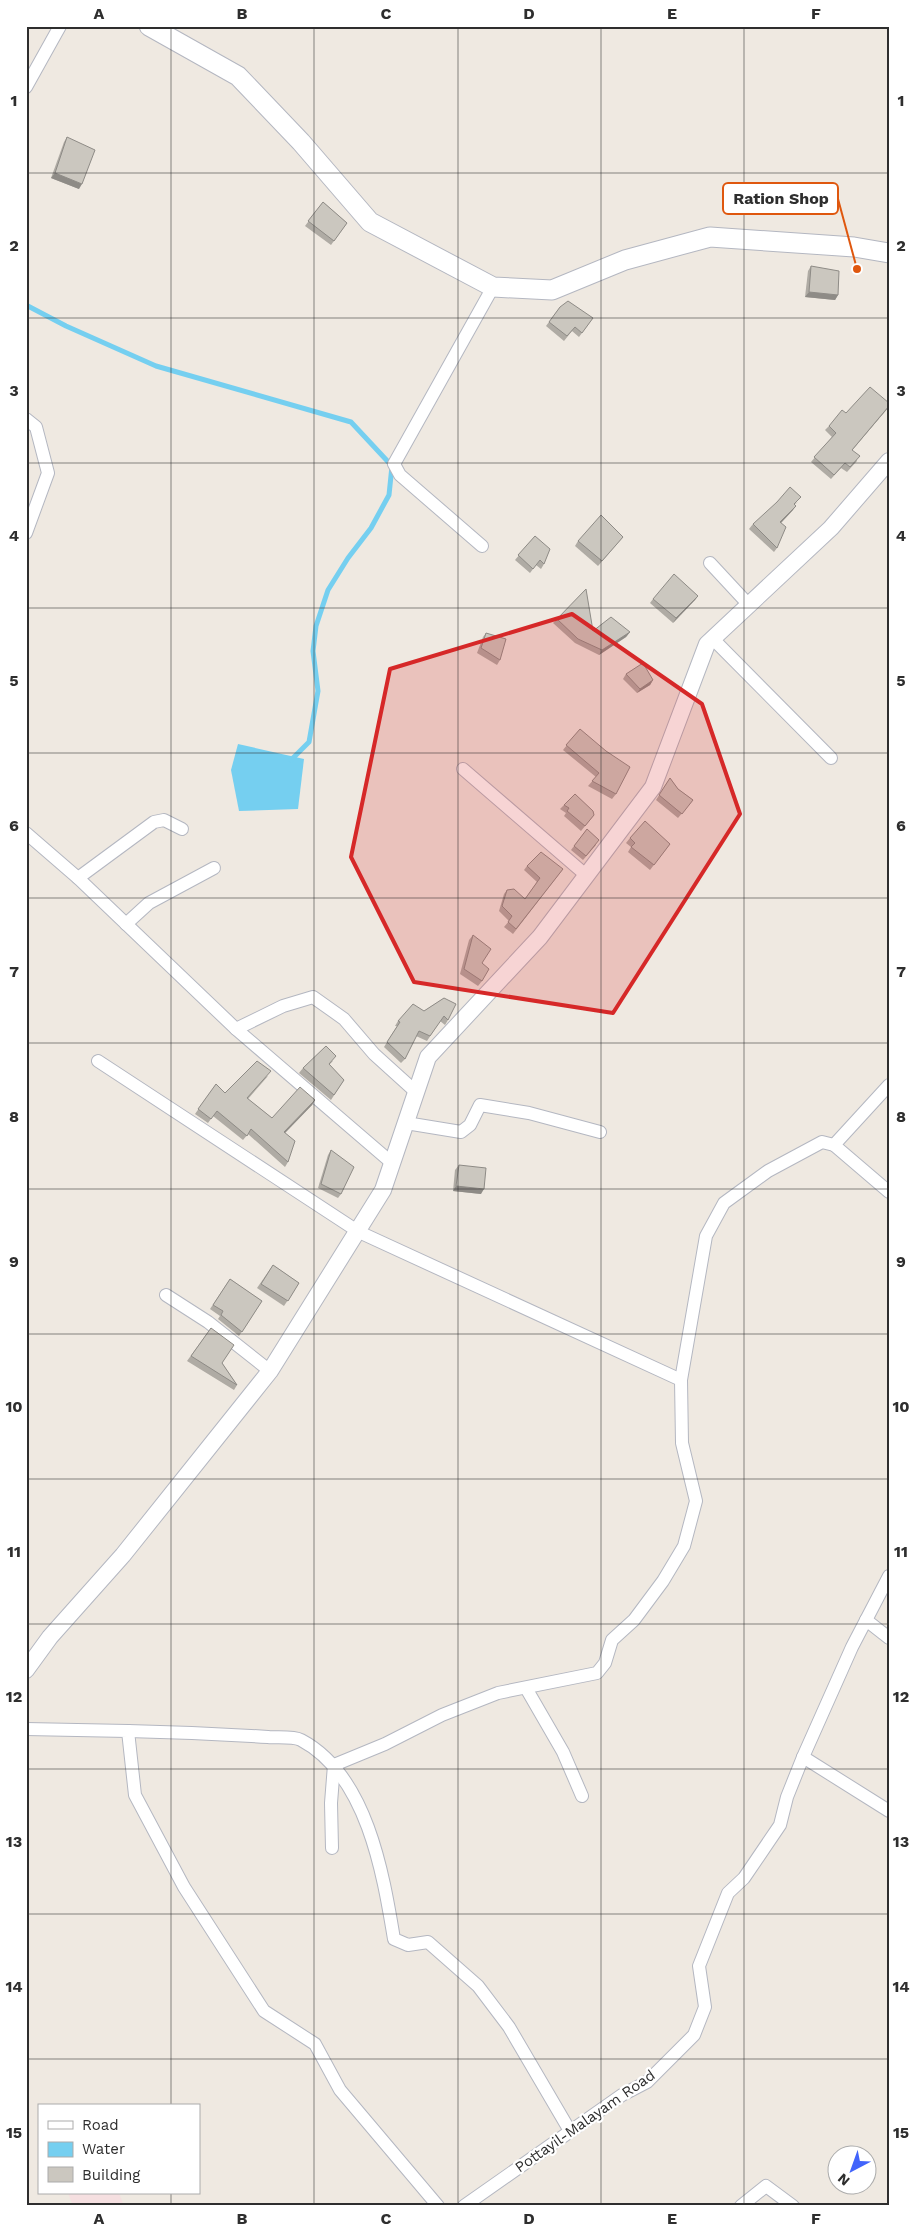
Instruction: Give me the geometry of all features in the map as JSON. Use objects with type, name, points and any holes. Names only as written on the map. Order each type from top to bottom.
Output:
[{"type":"main road","points":[[149,26],[238,76],[301,142],[370,222],[493,287],[552,290],[625,260],[710,237],[854,247],[889,253]]},
{"type":"street","points":[[26,87],[60,26]]},
{"type":"street","points":[[482,546],[400,475],[394,464],[493,287]]},
{"type":"street","points":[[26,419],[36,428],[48,473],[26,533]]},
{"type":"street","points":[[26,1670],[50,1637],[123,1555],[270,1371],[359,1232],[383,1190],[428,1057],[540,937],[654,787],[707,644],[831,528],[889,461]]},
{"type":"street","points":[[710,563],[749,605]]},
{"type":"street","points":[[713,639],[831,758]]},
{"type":"street","points":[[463,768],[587,876]]},
{"type":"street","points":[[78,878],[154,822],[164,820],[182,829]]},
{"type":"street","points":[[26,832],[78,878],[236,1029],[392,1163]]},
{"type":"street","points":[[126,924],[149,903],[214,868]]},
{"type":"street","points":[[236,1029],[283,1006],[313,997],[344,1019],[374,1054],[416,1092]]},
{"type":"street","points":[[98,1061],[359,1232],[681,1380]]},
{"type":"street","points":[[834,1145],[889,1085]]},
{"type":"street","points":[[406,1123],[461,1132],[470,1125],[480,1105],[553,1119],[600,1132]]},
{"type":"street","points":[[334,1765],[385,1744],[442,1715],[498,1693],[597,1673],[605,1663],[612,1640],[634,1620],[664,1581],[684,1546],[696,1501],[682,1443],[681,1380],[706,1236],[724,1203],[768,1171],[822,1142],[834,1145],[889,1192]]},
{"type":"street","points":[[166,1295],[208,1322],[270,1371]]},
{"type":"street","name":"Pottayil-Malayam Road","points":[[464,2206],[622,2095],[647,2082],[694,2035],[705,2007],[699,1966],[713,1928],[728,1893],[744,1878],[780,1825],[803,1757],[866,1620],[889,1576]]},
{"type":"street","points":[[866,1620],[889,1638]]},
{"type":"street","points":[[526,1688],[563,1752],[582,1796]]},
{"type":"street","points":[[26,1729],[203,1732],[300,1740],[334,1765],[372,1833],[384,1878],[394,1939],[408,1945],[428,1942],[478,1986],[509,2027],[570,2131]]},
{"type":"street","points":[[128,1731],[135,1795],[184,1887],[264,2011],[315,2044],[340,2090],[438,2206]]},
{"type":"street","points":[[803,1757],[889,1811]]},
{"type":"street","points":[[332,1848],[331,1803],[334,1765]]},
{"type":"street","points":[[742,2206],[766,2186],[793,2206]]},
{"type":"highlighted area","points":[[572,614],[702,704],[740,814],[613,1013],[414,982],[351,857],[390,669]]},
{"type":"shaded area","points":[[68,2194],[119,2194],[124,2206],[73,2206]]},
{"type":"water","points":[[238,744],[304,759],[298,809],[239,811],[231,770]]},
{"type":"building","points":[[67,137],[95,150],[82,184],[55,173]]},
{"type":"building","points":[[323,202],[347,223],[334,241],[308,221]]},
{"type":"building","points":[[811,266],[839,271],[838,295],[809,292]]},
{"type":"building","points":[[568,301],[593,318],[582,333],[575,327],[567,336],[549,322],[560,307]]},
{"type":"building","points":[[870,387],[889,403],[889,406],[852,450],[860,456],[850,467],[845,463],[834,475],[814,457],[836,433],[829,426],[842,410],[846,413]]},
{"type":"building","points":[[790,487],[801,497],[794,504],[796,506],[780,522],[786,527],[777,548],[753,524]]},
{"type":"building","points":[[601,515],[623,537],[602,561],[578,541]]},
{"type":"building","points":[[535,536],[550,549],[544,564],[540,560],[533,569],[518,555]]},
{"type":"building","points":[[674,574],[698,596],[676,618],[653,599]]},
{"type":"building","points":[[586,589],[593,631],[611,617],[630,632],[602,650],[578,639],[557,619]]},
{"type":"building","points":[[486,633],[506,639],[500,660],[481,648]]},
{"type":"building","points":[[643,663],[653,680],[640,689],[626,674]]},
{"type":"building","points":[[580,729],[606,751],[630,767],[616,794],[592,781],[599,773],[566,745]]},
{"type":"building","points":[[670,778],[678,789],[693,800],[682,814],[659,795]]},
{"type":"building","points":[[575,794],[593,811],[594,815],[585,826],[567,811],[569,808],[564,805]]},
{"type":"building","points":[[645,821],[670,844],[654,865],[631,847],[635,843],[630,838]]},
{"type":"building","points":[[587,829],[599,840],[586,856],[574,846]]},
{"type":"building","points":[[541,852],[563,869],[516,929],[508,922],[512,916],[502,906],[507,890],[514,889],[525,899],[540,878],[527,866]]},
{"type":"building","points":[[473,935],[491,949],[482,963],[489,969],[482,981],[464,969]]},
{"type":"building","points":[[444,998],[456,1004],[448,1020],[444,1016],[430,1036],[419,1031],[405,1059],[387,1042],[400,1022],[398,1021],[413,1004],[424,1011]]},
{"type":"building","points":[[326,1046],[336,1056],[329,1064],[344,1080],[334,1095],[303,1068]]},
{"type":"building","points":[[257,1061],[271,1071],[247,1098],[272,1118],[300,1087],[315,1100],[284,1132],[295,1141],[288,1162],[251,1129],[247,1136],[217,1111],[211,1119],[198,1109],[216,1084],[225,1093]]},
{"type":"building","points":[[331,1150],[354,1167],[341,1194],[321,1184]]},
{"type":"building","points":[[459,1165],[486,1168],[484,1189],[456,1186]]},
{"type":"building","points":[[273,1265],[299,1283],[288,1301],[261,1284]]},
{"type":"building","points":[[230,1279],[262,1301],[242,1332],[221,1315],[223,1311],[213,1305]]},
{"type":"building","points":[[211,1328],[234,1345],[222,1363],[237,1385],[191,1356]]},
{"type":"waterway","points":[[26,305],[66,326],[156,366],[351,422],[392,466],[389,495],[371,528],[348,558],[328,590],[316,626],[313,651],[318,691],[309,742],[291,760]]},
{"type":"place","name":"Ration Shop","points":[[857,269]]}]
